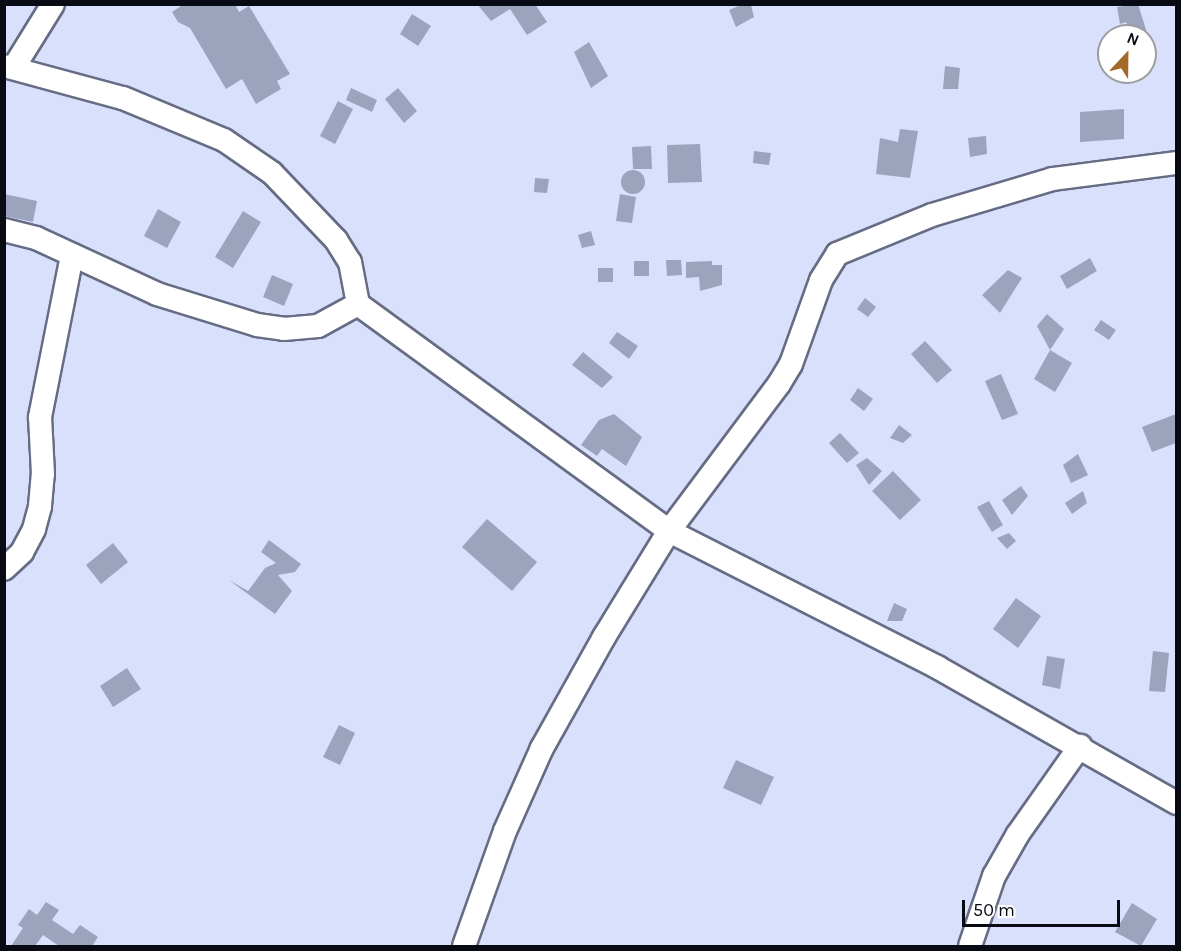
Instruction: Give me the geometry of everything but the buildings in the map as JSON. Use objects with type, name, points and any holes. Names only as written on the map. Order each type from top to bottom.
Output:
[{"type":"street","points":[[53,4],[9,67],[123,98],[224,140],[272,173],[336,240],[350,262],[358,304],[669,531],[937,667],[1080,746],[1176,803]]},
{"type":"street","points":[[464,946],[505,831],[542,748],[603,637],[669,531],[779,384],[791,364],[821,280],[837,254],[932,215],[1053,179],[1176,163]]},
{"type":"street","points":[[4,230],[36,238],[157,294],[257,326],[284,329],[318,326],[358,304]]},
{"type":"street","points":[[4,569],[22,552],[34,529],[40,506],[43,474],[40,417],[72,255]]},
{"type":"street","points":[[970,946],[999,868],[1018,834],[1080,746]]}]
